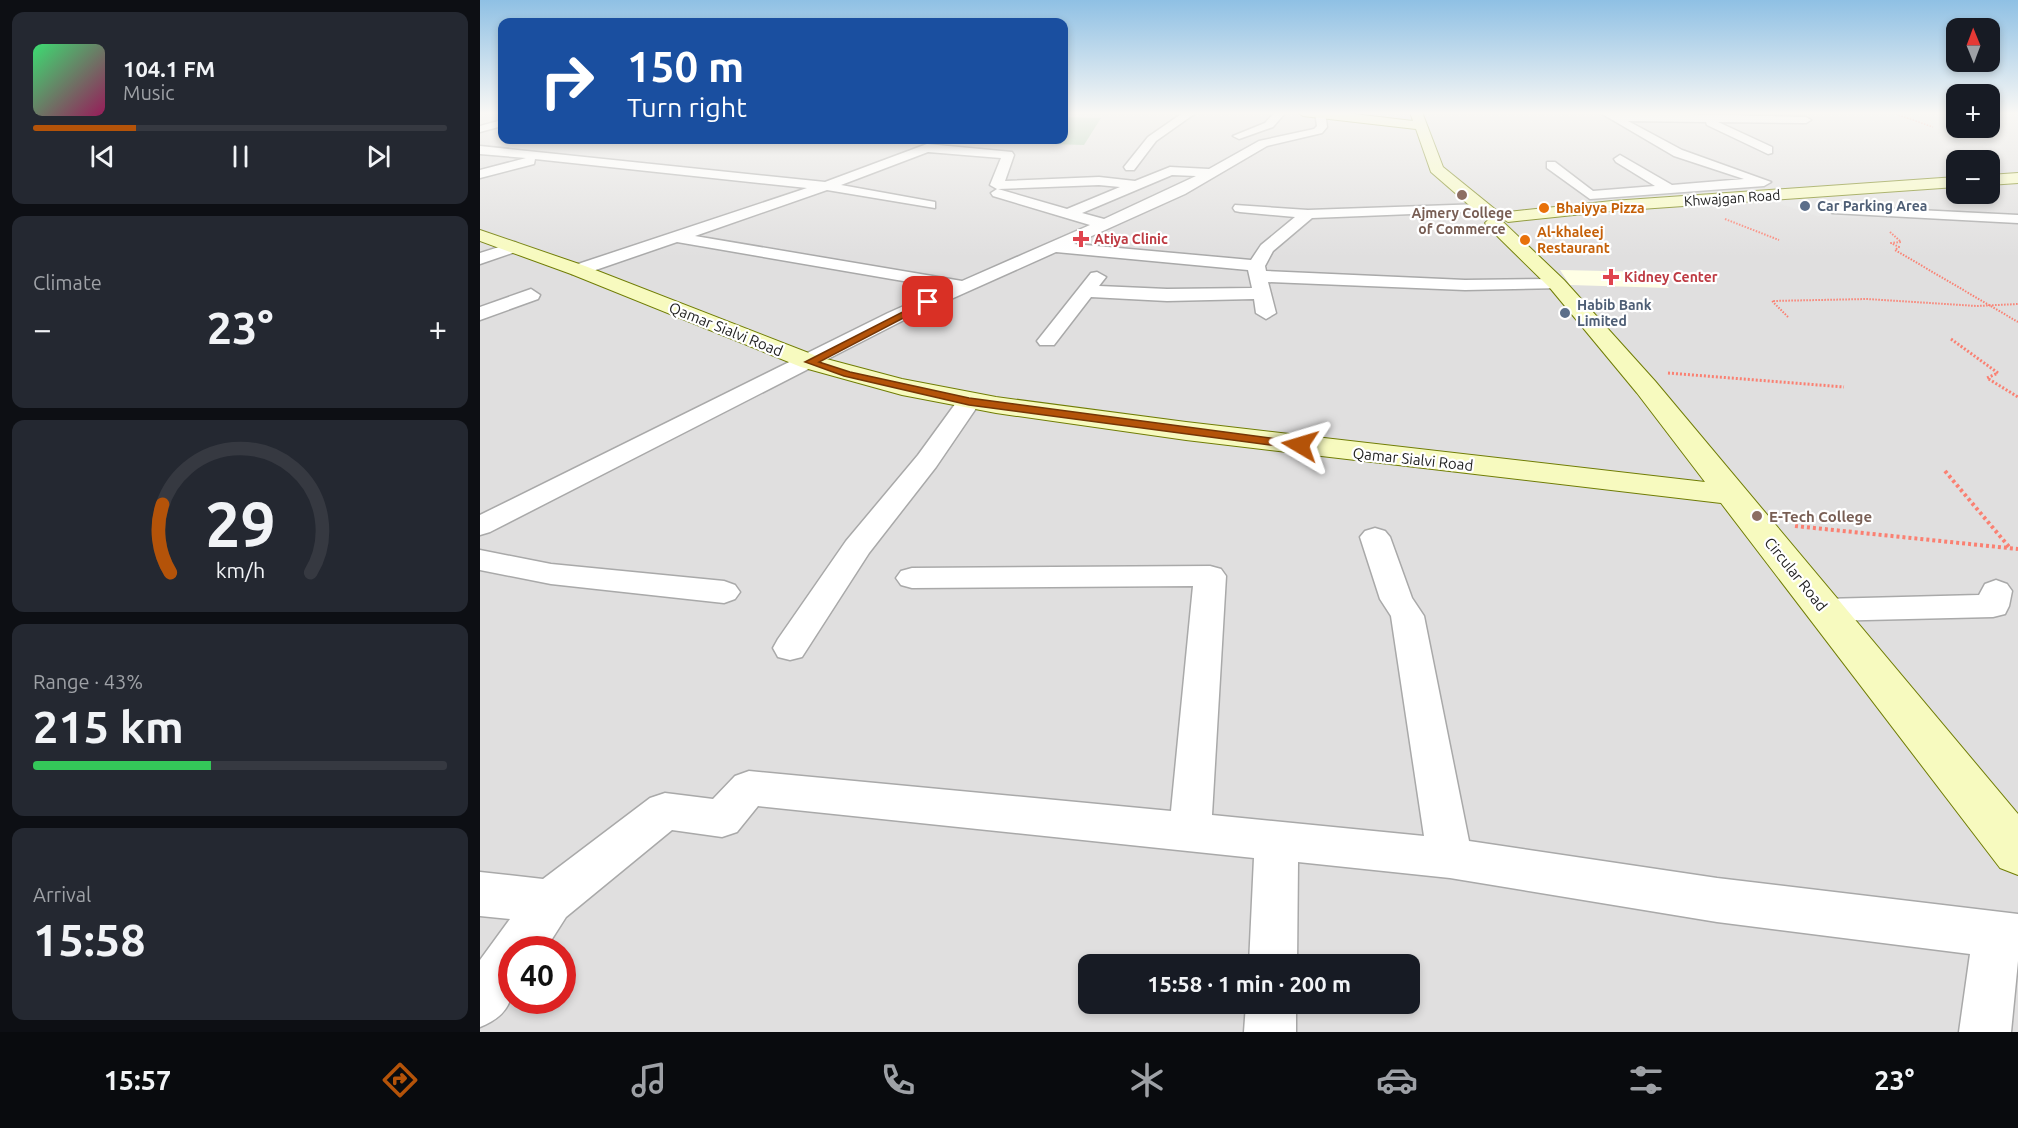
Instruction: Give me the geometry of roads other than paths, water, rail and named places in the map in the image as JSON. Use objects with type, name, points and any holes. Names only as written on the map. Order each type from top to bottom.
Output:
[{"type":"street","points":[[480,174],[535,160]]},
{"type":"street","points":[[578,160],[826,186],[930,205]]},
{"type":"street","points":[[578,270],[826,186],[895,160]]},
{"type":"street","points":[[1006,160],[997,185],[1099,181],[1136,185]]},
{"type":"street","points":[[1130,167],[1135,160]]},
{"type":"street","points":[[480,526],[810,362],[895,317],[1180,190],[1233,160]]},
{"type":"street","name":"Circular Road","points":[[1433,160],[1436,169],[1493,215],[1557,284],[1631,370],[2018,852]]},
{"type":"street","points":[[1622,160],[1669,189]]},
{"type":"street","points":[[1699,160],[1794,194]]},
{"type":"street","points":[[1551,165],[1590,195],[1764,182]]},
{"type":"street","points":[[1068,214],[1170,171],[1210,173]]},
{"type":"street","points":[[2000,179],[2018,178]]},
{"type":"street","name":"Khwajgan Road","points":[[1493,215],[1946,183]]},
{"type":"street","points":[[997,192],[1104,224]]},
{"type":"street","points":[[1240,208],[1308,214],[1493,215]]},
{"type":"street","points":[[1837,210],[2018,219]]},
{"type":"street","points":[[1266,313],[1258,278],[1267,248],[1308,214]]},
{"type":"street","name":"Qamar Sialvi Road","points":[[480,235],[578,270],[810,362],[847,374],[969,401],[1323,448],[1729,494]]},
{"type":"street","points":[[675,237],[962,286]]},
{"type":"street","points":[[480,259],[515,247]]},
{"type":"street","points":[[1053,247],[1116,253],[1258,278],[1465,285],[1557,284]]},
{"type":"street","points":[[1047,341],[1116,253]]},
{"type":"street","points":[[1086,291],[1167,295],[1258,278]]},
{"type":"street","points":[[480,314],[531,295]]},
{"type":"street","points":[[790,648],[857,548],[927,461],[969,401]]},
{"type":"street","points":[[1375,537],[1396,599],[1407,616],[1450,858]]},
{"type":"street","points":[[480,560],[551,574],[724,592]]},
{"type":"street","points":[[912,578],[1210,576],[1190,830]]},
{"type":"street","points":[[1824,609],[1993,606],[1996,591]]},
{"type":"street","points":[[527,936],[550,902],[665,811],[722,819],[749,788],[1190,830],[1450,858],[1717,900],[2007,935],[1985,1032]]},
{"type":"street","points":[[1273,954],[1278,840]]},
{"type":"street","points":[[480,894],[550,902]]},
{"type":"street","points":[[480,1002],[498,977]]},
{"type":"street","points":[[1270,1032],[1271,1014]]},
{"type":"place","name":"Ajmery College of Commerce","points":[[1462,195]]},
{"type":"place","name":"Car Parking Area","points":[[1805,206]]},
{"type":"place","name":"Bhaiyya Pizza","points":[[1544,208]]},
{"type":"place","name":"Atiya Clinic","points":[[1081,239]]},
{"type":"place","name":"Al-khaleej Restaurant","points":[[1525,240]]},
{"type":"place","name":"Kidney Center","points":[[1611,277]]},
{"type":"place","name":"Habib Bank Limited","points":[[1565,313]]},
{"type":"place","name":"E-Tech College","points":[[1757,516]]}]
